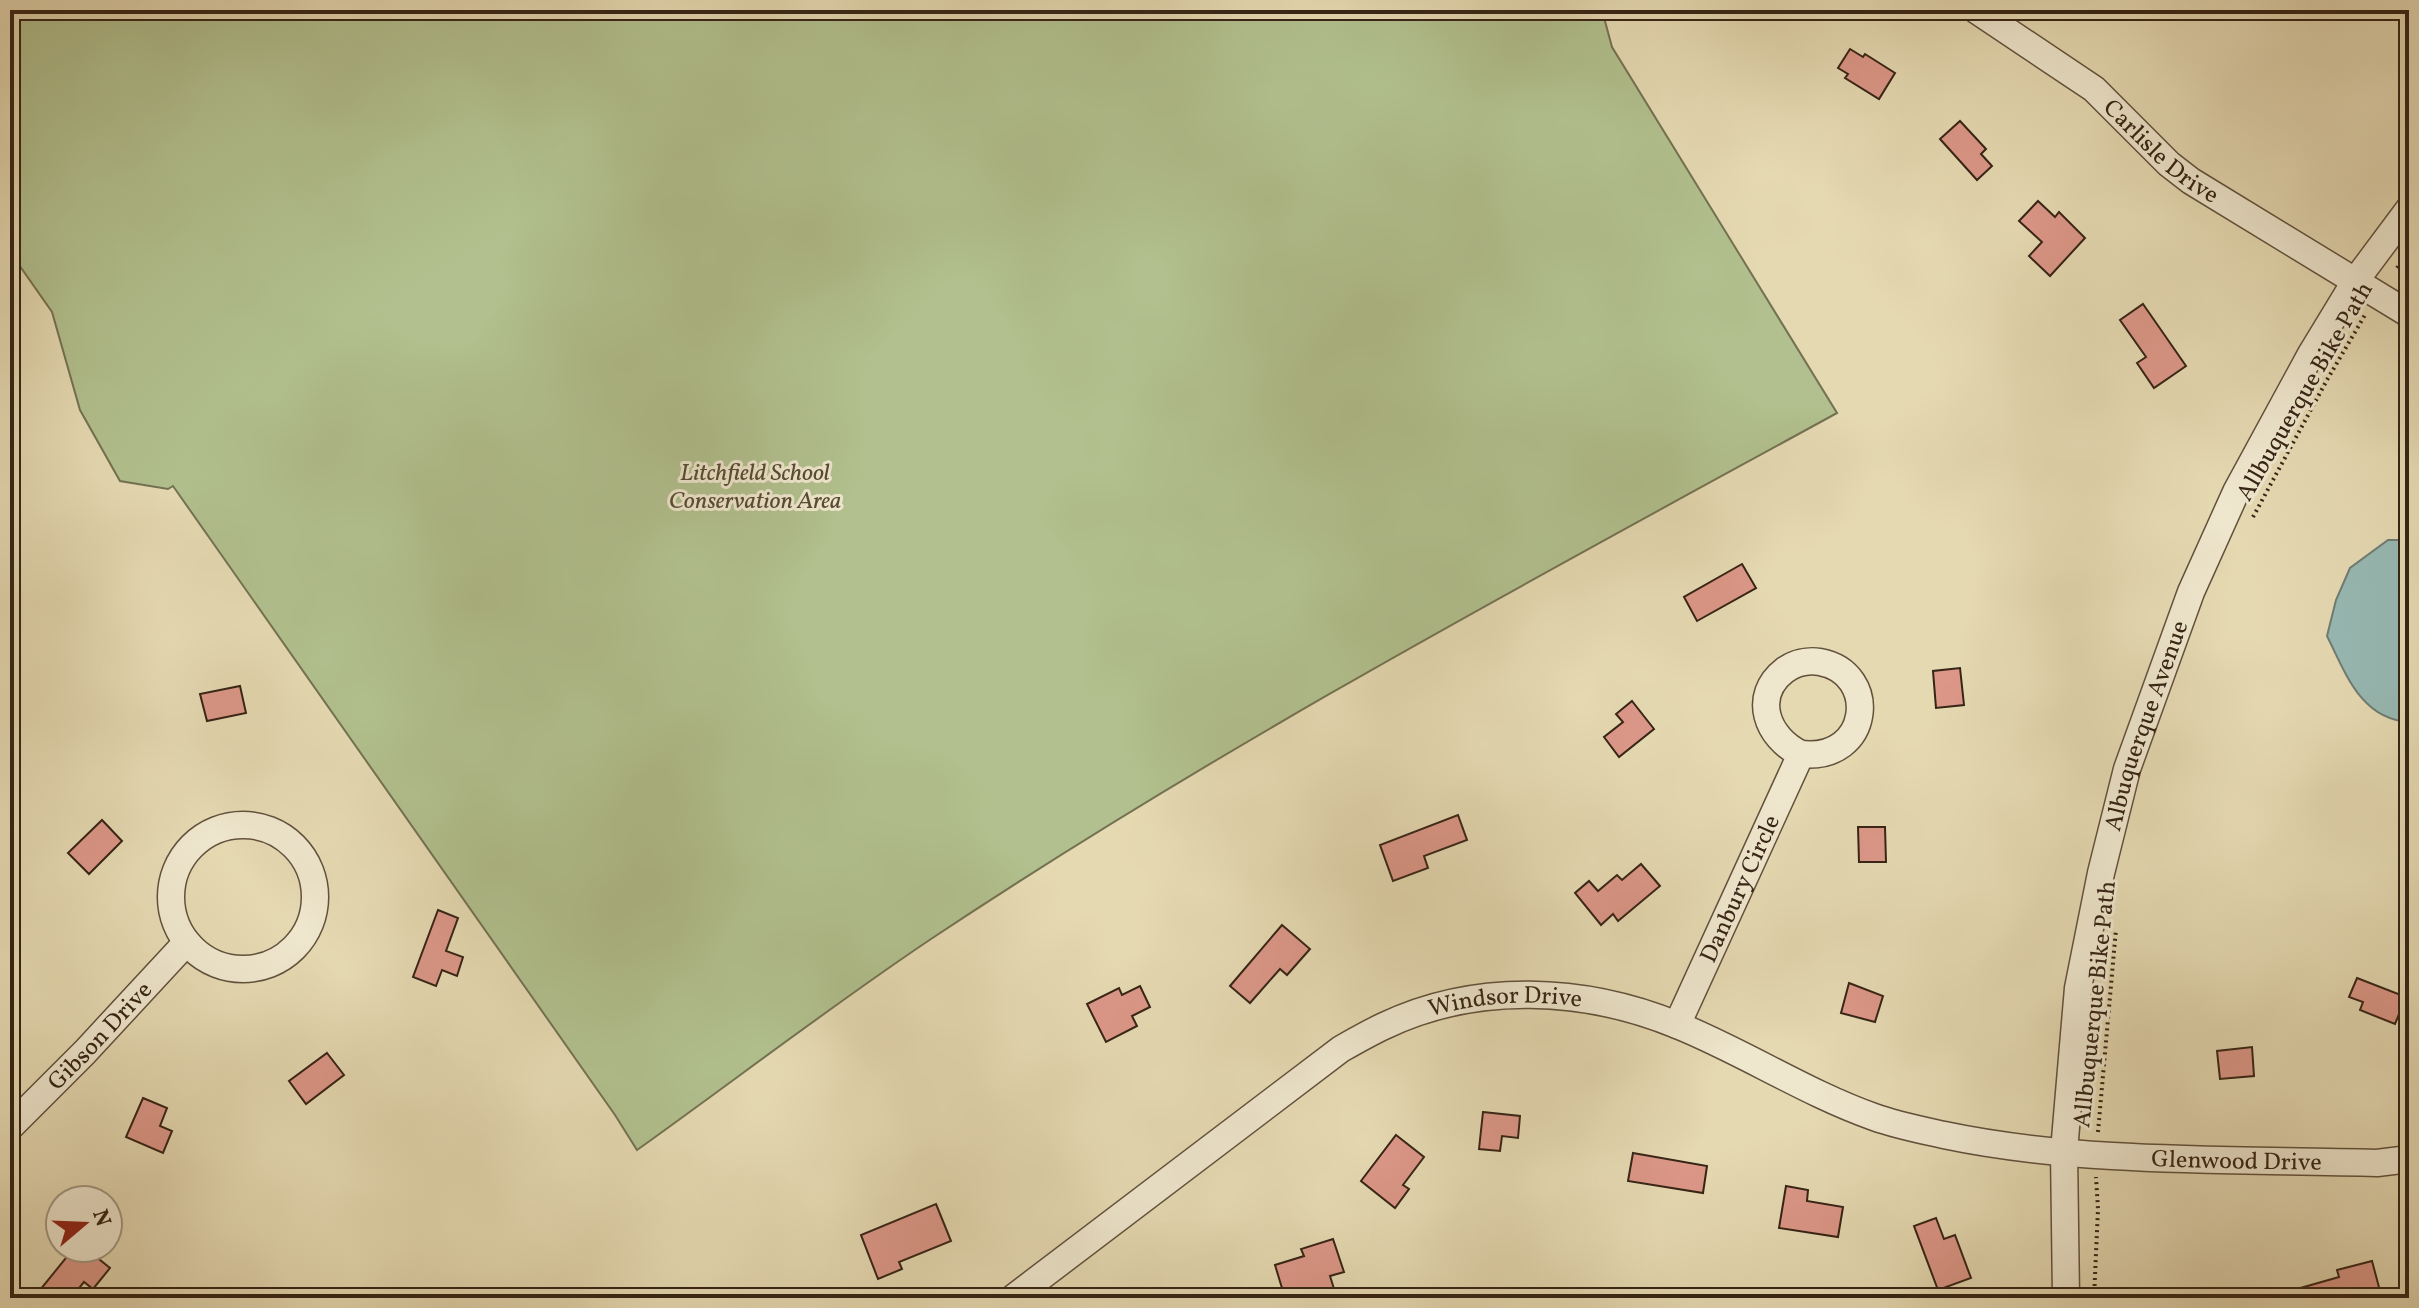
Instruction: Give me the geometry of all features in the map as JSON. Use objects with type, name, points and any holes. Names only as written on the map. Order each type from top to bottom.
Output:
[{"type":"street","name":"Carlisle Drive","points":[[1976,10],[2094,89],[2169,164],[2191,181],[2409,314]]},
{"type":"street","name":"Albuquerque Avenue","points":[[2066,1298],[2064,1151],[2078,988],[2101,873],[2127,769],[2191,592],[2236,492],[2311,354],[2367,287],[2409,209]]},
{"type":"street","name":"Danbury Circle","points":[[1677,1025],[1801,754]]},
{"type":"street","points":[[246,825],[266,828],[299,852],[310,870],[315,904],[311,921],[293,949],[279,960],[247,970],[213,963],[186,943],[176,925],[171,905],[175,874],[190,847],[216,831],[246,825]]},
{"type":"street","name":"Gibson Drive","points":[[10,1127],[186,943]]},
{"type":"street","name":"Windsor Drive","points":[[1013,1298],[1341,1049],[1385,1025],[1437,1007],[1488,997],[1544,993],[1597,1000],[1677,1025],[1874,1117],[1946,1135],[2064,1151]]},
{"type":"street","name":"Glenwood Drive","points":[[2064,1151],[2096,1155],[2377,1163],[2409,1159]]},
{"type":"path","name":"Allbuquerque Bike Path","points":[[2249,525],[2327,380],[2367,287],[2409,253]]},
{"type":"path","name":"Allbuquerque Bike Path","points":[[2094,1298],[2098,1209],[2096,1155],[2116,929]]},
{"type":"green space","name":"Litchfield School Conservation Area","points":[[10,10],[1602,10],[1612,47],[1837,413],[1378,666],[1152,799],[894,964],[637,1150],[173,486],[168,489],[120,481],[80,410],[52,312],[10,252]]},
{"type":"water","points":[[2388,540],[2409,540],[2409,722],[2392,719],[2367,703],[2349,679],[2327,636],[2336,600],[2350,568]]},
{"type":"building","points":[[1850,49],[1863,57],[1865,54],[1895,73],[1879,99],[1845,78],[1848,74],[1838,68]]},
{"type":"building","points":[[1960,121],[1986,149],[1981,154],[1992,166],[1977,180],[1940,139]]},
{"type":"building","points":[[2038,201],[2055,217],[2059,212],[2085,238],[2050,276],[2029,256],[2042,242],[2019,221]]},
{"type":"building","points":[[2143,304],[2186,366],[2154,388],[2137,363],[2146,357],[2120,320]]},
{"type":"building","points":[[1742,564],[1756,588],[1697,621],[1684,597]]},
{"type":"building","points":[[1960,668],[1964,705],[1936,708],[1933,671]]},
{"type":"building","points":[[240,686],[246,713],[207,721],[200,694]]},
{"type":"building","points":[[1632,701],[1654,729],[1619,757],[1604,737],[1623,722],[1616,714]]},
{"type":"building","points":[[1458,815],[1467,840],[1424,856],[1428,868],[1393,881],[1380,845]]},
{"type":"building","points":[[102,820],[122,841],[89,874],[68,853]]},
{"type":"building","points":[[1858,827],[1885,827],[1886,862],[1859,862]]},
{"type":"building","points":[[1641,864],[1660,886],[1618,921],[1613,914],[1601,925],[1575,893],[1589,881],[1598,891],[1617,875],[1622,880]]},
{"type":"building","points":[[438,910],[458,918],[446,951],[463,957],[457,976],[442,970],[436,986],[413,977]]},
{"type":"building","points":[[1282,925],[1310,949],[1287,975],[1280,969],[1250,1003],[1230,986]]},
{"type":"building","points":[[2357,978],[2406,997],[2395,1024],[2360,1010],[2363,1002],[2349,997]]},
{"type":"building","points":[[1849,983],[1883,996],[1875,1022],[1841,1013]]},
{"type":"building","points":[[1140,986],[1150,1007],[1132,1016],[1137,1026],[1106,1042],[1087,1004],[1119,988],[1122,995]]},
{"type":"building","points":[[2252,1047],[2254,1076],[2220,1079],[2217,1051]]},
{"type":"building","points":[[327,1053],[344,1075],[306,1104],[289,1081]]},
{"type":"building","points":[[143,1098],[167,1108],[160,1126],[172,1131],[163,1153],[126,1137]]},
{"type":"building","points":[[1483,1112],[1520,1116],[1518,1138],[1502,1136],[1500,1151],[1479,1149]]},
{"type":"building","points":[[1396,1135],[1424,1157],[1403,1185],[1409,1189],[1395,1208],[1361,1181]]},
{"type":"building","points":[[1633,1153],[1707,1166],[1703,1193],[1628,1181]]},
{"type":"building","points":[[1786,1186],[1808,1190],[1807,1201],[1843,1207],[1838,1237],[1779,1228]]},
{"type":"building","points":[[936,1204],[951,1241],[899,1262],[902,1269],[878,1279],[861,1235]]},
{"type":"building","points":[[1936,1218],[1944,1239],[1955,1235],[1971,1278],[1938,1290],[1914,1226]]},
{"type":"building","points":[[1333,1239],[1344,1272],[1330,1276],[1335,1292],[1315,1298],[1285,1298],[1275,1265],[1304,1256],[1301,1249]]},
{"type":"building","points":[[2372,1261],[2380,1291],[2355,1298],[2284,1298],[2283,1293],[2339,1277],[2337,1270]]},
{"type":"building","points":[[61,1264],[105,1264],[110,1268],[93,1289],[84,1282],[71,1298],[49,1298],[40,1290]]}]
